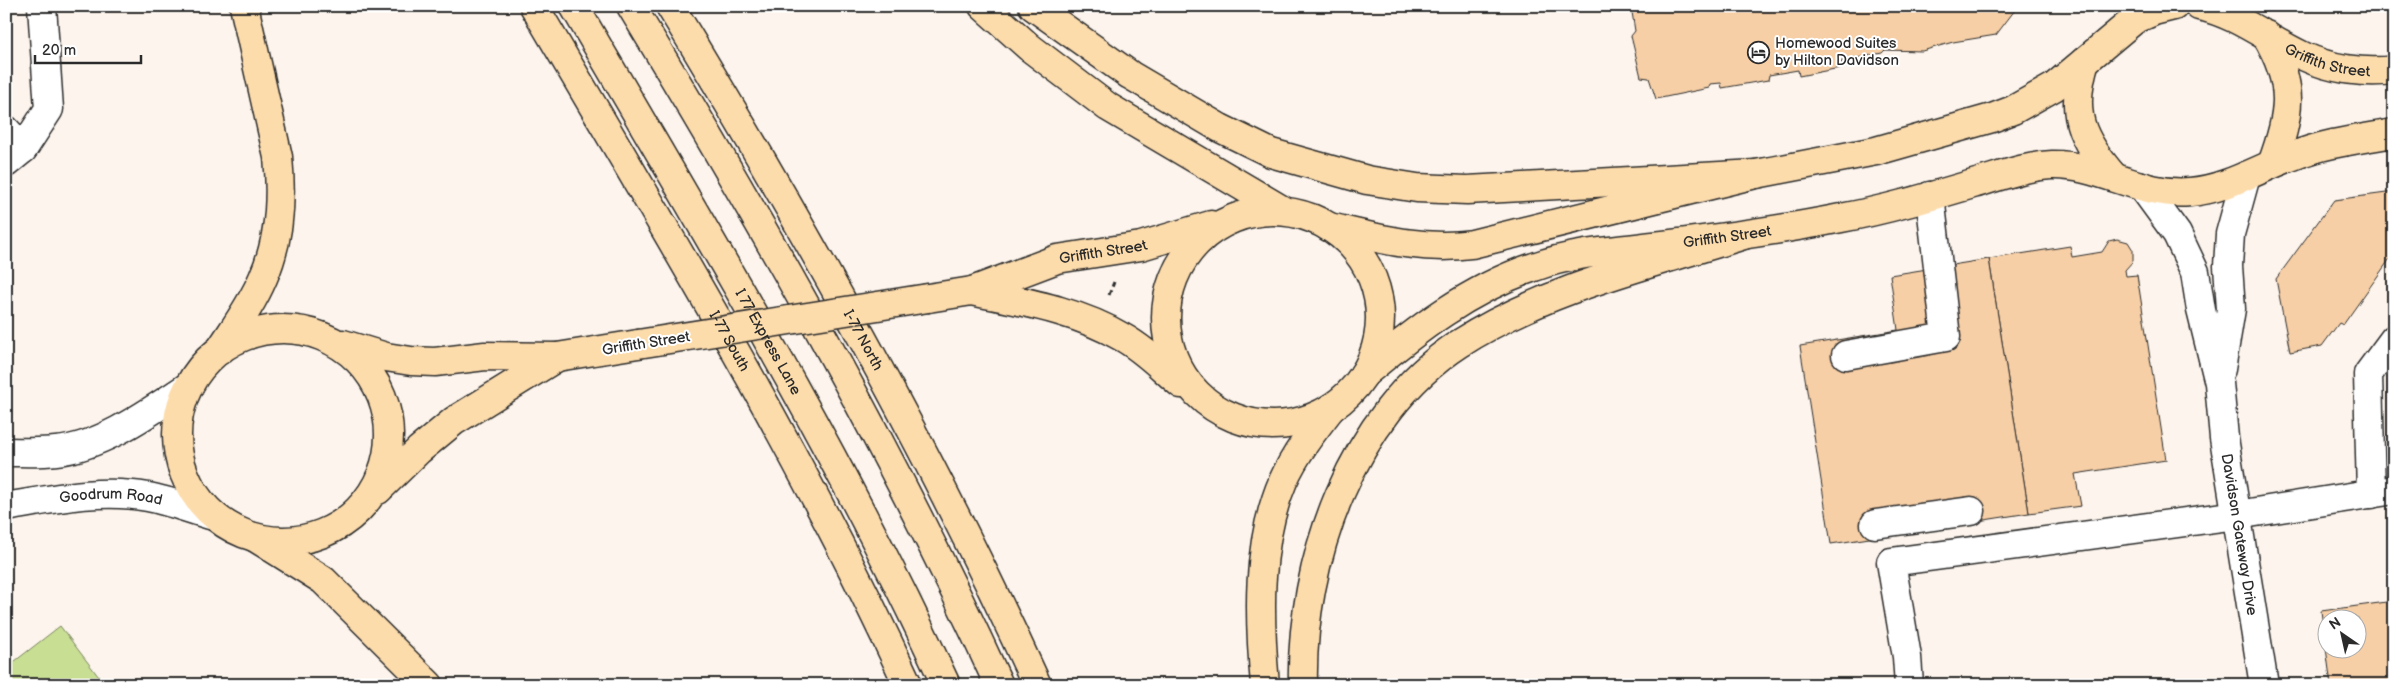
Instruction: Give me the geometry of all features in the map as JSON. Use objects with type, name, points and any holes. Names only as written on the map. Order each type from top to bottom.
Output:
[{"type":"main road","points":[[220,350],[264,278],[270,262],[280,210],[278,157],[244,6]]},
{"type":"main road","name":"I-77 South","points":[[534,6],[716,316],[776,423],[840,546],[908,685]]},
{"type":"main road","name":"I 77 Express Lane","points":[[574,6],[806,406],[875,538],[946,685]]},
{"type":"main road","points":[[631,6],[723,160],[848,384],[910,499],[999,685]]},
{"type":"main road","name":"I-77 North","points":[[670,6],[752,143],[882,375],[940,483],[1037,685]]},
{"type":"main road","points":[[984,6],[1029,47],[1108,107],[1284,211]]},
{"type":"main road","points":[[1033,6],[1130,75],[1220,128],[1271,153],[1367,180],[1418,188],[1467,190],[1756,174]]},
{"type":"main road","points":[[1329,227],[1400,243],[1448,247],[1481,241],[1756,174],[1876,151],[1992,118],[2034,99],[2085,61],[2116,33],[2134,20],[2154,11],[2174,6]]},
{"type":"main road","name":"Griffith Street","points":[[2199,6],[2231,12],[2266,36],[2324,65],[2367,72],[2394,70]]},
{"type":"main road","points":[[2266,36],[2280,66],[2286,86],[2288,106],[2285,128],[2272,164]]},
{"type":"main road","points":[[2085,61],[2078,85],[2077,104],[2080,122],[2096,156],[2114,177]]},
{"type":"main road","points":[[2272,164],[2321,147],[2394,134]]},
{"type":"main road","name":"Griffith Street","points":[[1364,374],[1418,329],[1455,304],[1493,284],[1533,267],[1575,255],[1744,235],[1841,218],[2020,171],[2051,165],[2077,167],[2164,192],[2188,193],[2210,189],[2272,164]]},
{"type":"main road","points":[[1194,396],[1172,355],[1166,332],[1166,308],[1171,284],[1181,262],[1196,243],[1215,228],[1236,217],[1260,212],[1284,211],[1307,216],[1329,227],[1348,241],[1363,260],[1374,281],[1379,304],[1380,328],[1374,352],[1364,374],[1350,393],[1331,408],[1294,460],[1274,507],[1267,533],[1263,564],[1262,609],[1266,685]]},
{"type":"main road","name":"Griffith Street","points":[[333,341],[411,361],[457,361],[485,356],[557,357],[972,291],[1057,259],[1141,246],[1236,217]]},
{"type":"main road","points":[[1303,685],[1304,633],[1311,590],[1324,537],[1336,501],[1355,462],[1378,426],[1401,396],[1429,368],[1458,345],[1494,324],[1537,304],[1583,286],[1744,235]]},
{"type":"main road","name":"Griffith Street","points":[[972,291],[1053,309],[1097,324],[1122,337],[1146,353],[1194,396],[1238,420],[1262,425],[1286,424],[1310,419],[1331,408]]},
{"type":"main road","points":[[287,329],[310,333],[333,341],[352,355],[369,372],[381,392],[387,415],[389,439],[386,462],[377,485],[364,504],[347,520],[326,533],[303,540],[279,542],[256,538],[234,530],[214,516],[186,479],[179,456],[177,432],[180,409],[189,386],[202,367],[220,350],[240,338],[263,331],[287,329]]},
{"type":"main road","name":"Griffith Street","points":[[364,504],[436,435],[557,357]]},
{"type":"main road","points":[[256,538],[323,580],[429,685]]},
{"type":"street","points":[[12,148],[49,109],[42,6]]},
{"type":"street","points":[[2116,33],[2128,6]]},
{"type":"street","name":"Davidson Gateway Drive","points":[[2219,383],[2231,309],[2228,266],[2230,234],[2246,176]]},
{"type":"street","name":"Davidson Gateway Drive","points":[[2142,186],[2177,234],[2195,272],[2201,310],[2219,383],[2224,438],[2264,685]]},
{"type":"street","points":[[1846,355],[1946,337],[1930,196]]},
{"type":"street","points":[[1909,685],[1907,657],[1891,562],[2237,515],[2382,492],[2368,374],[2394,339]]},
{"type":"street","points":[[6,452],[58,451],[85,444],[139,418],[189,386]]},
{"type":"street","name":"Goodrum Road","points":[[6,507],[65,497],[124,494],[148,497],[214,516]]},
{"type":"street","points":[[1875,524],[1971,511]]},
{"type":"green space","points":[[60,626],[105,685],[6,685],[6,668]]},
{"type":"building","name":"Homewood Suites by Hilton Davidson","points":[[1631,6],[2018,6],[1996,35],[1953,42],[1922,51],[1885,50],[1882,53],[1842,61],[1840,68],[1799,76],[1798,70],[1769,75],[1768,80],[1722,88],[1721,83],[1710,84],[1709,88],[1656,99],[1649,78],[1641,77],[1631,36],[1635,31]]},
{"type":"building","points":[[2394,192],[2394,253],[2343,325],[2339,323],[2322,346],[2290,352],[2276,279],[2334,200]]},
{"type":"building","points":[[2117,239],[2128,242],[2133,250],[2133,261],[2125,270],[2126,276],[2137,275],[2166,460],[2075,474],[2081,506],[2029,513],[1989,259],[2070,246],[2072,257],[2102,252],[2109,241]]},
{"type":"building","points":[[1989,259],[2029,513],[1831,544],[1800,346],[1898,330],[1890,275]]},
{"type":"building","points":[[2394,601],[2394,685],[2331,685],[2327,658],[2368,658],[2368,608],[2343,608]]},
{"type":"place","name":"Homewood Suites by Hilton Davidson","points":[[1759,52]]}]
